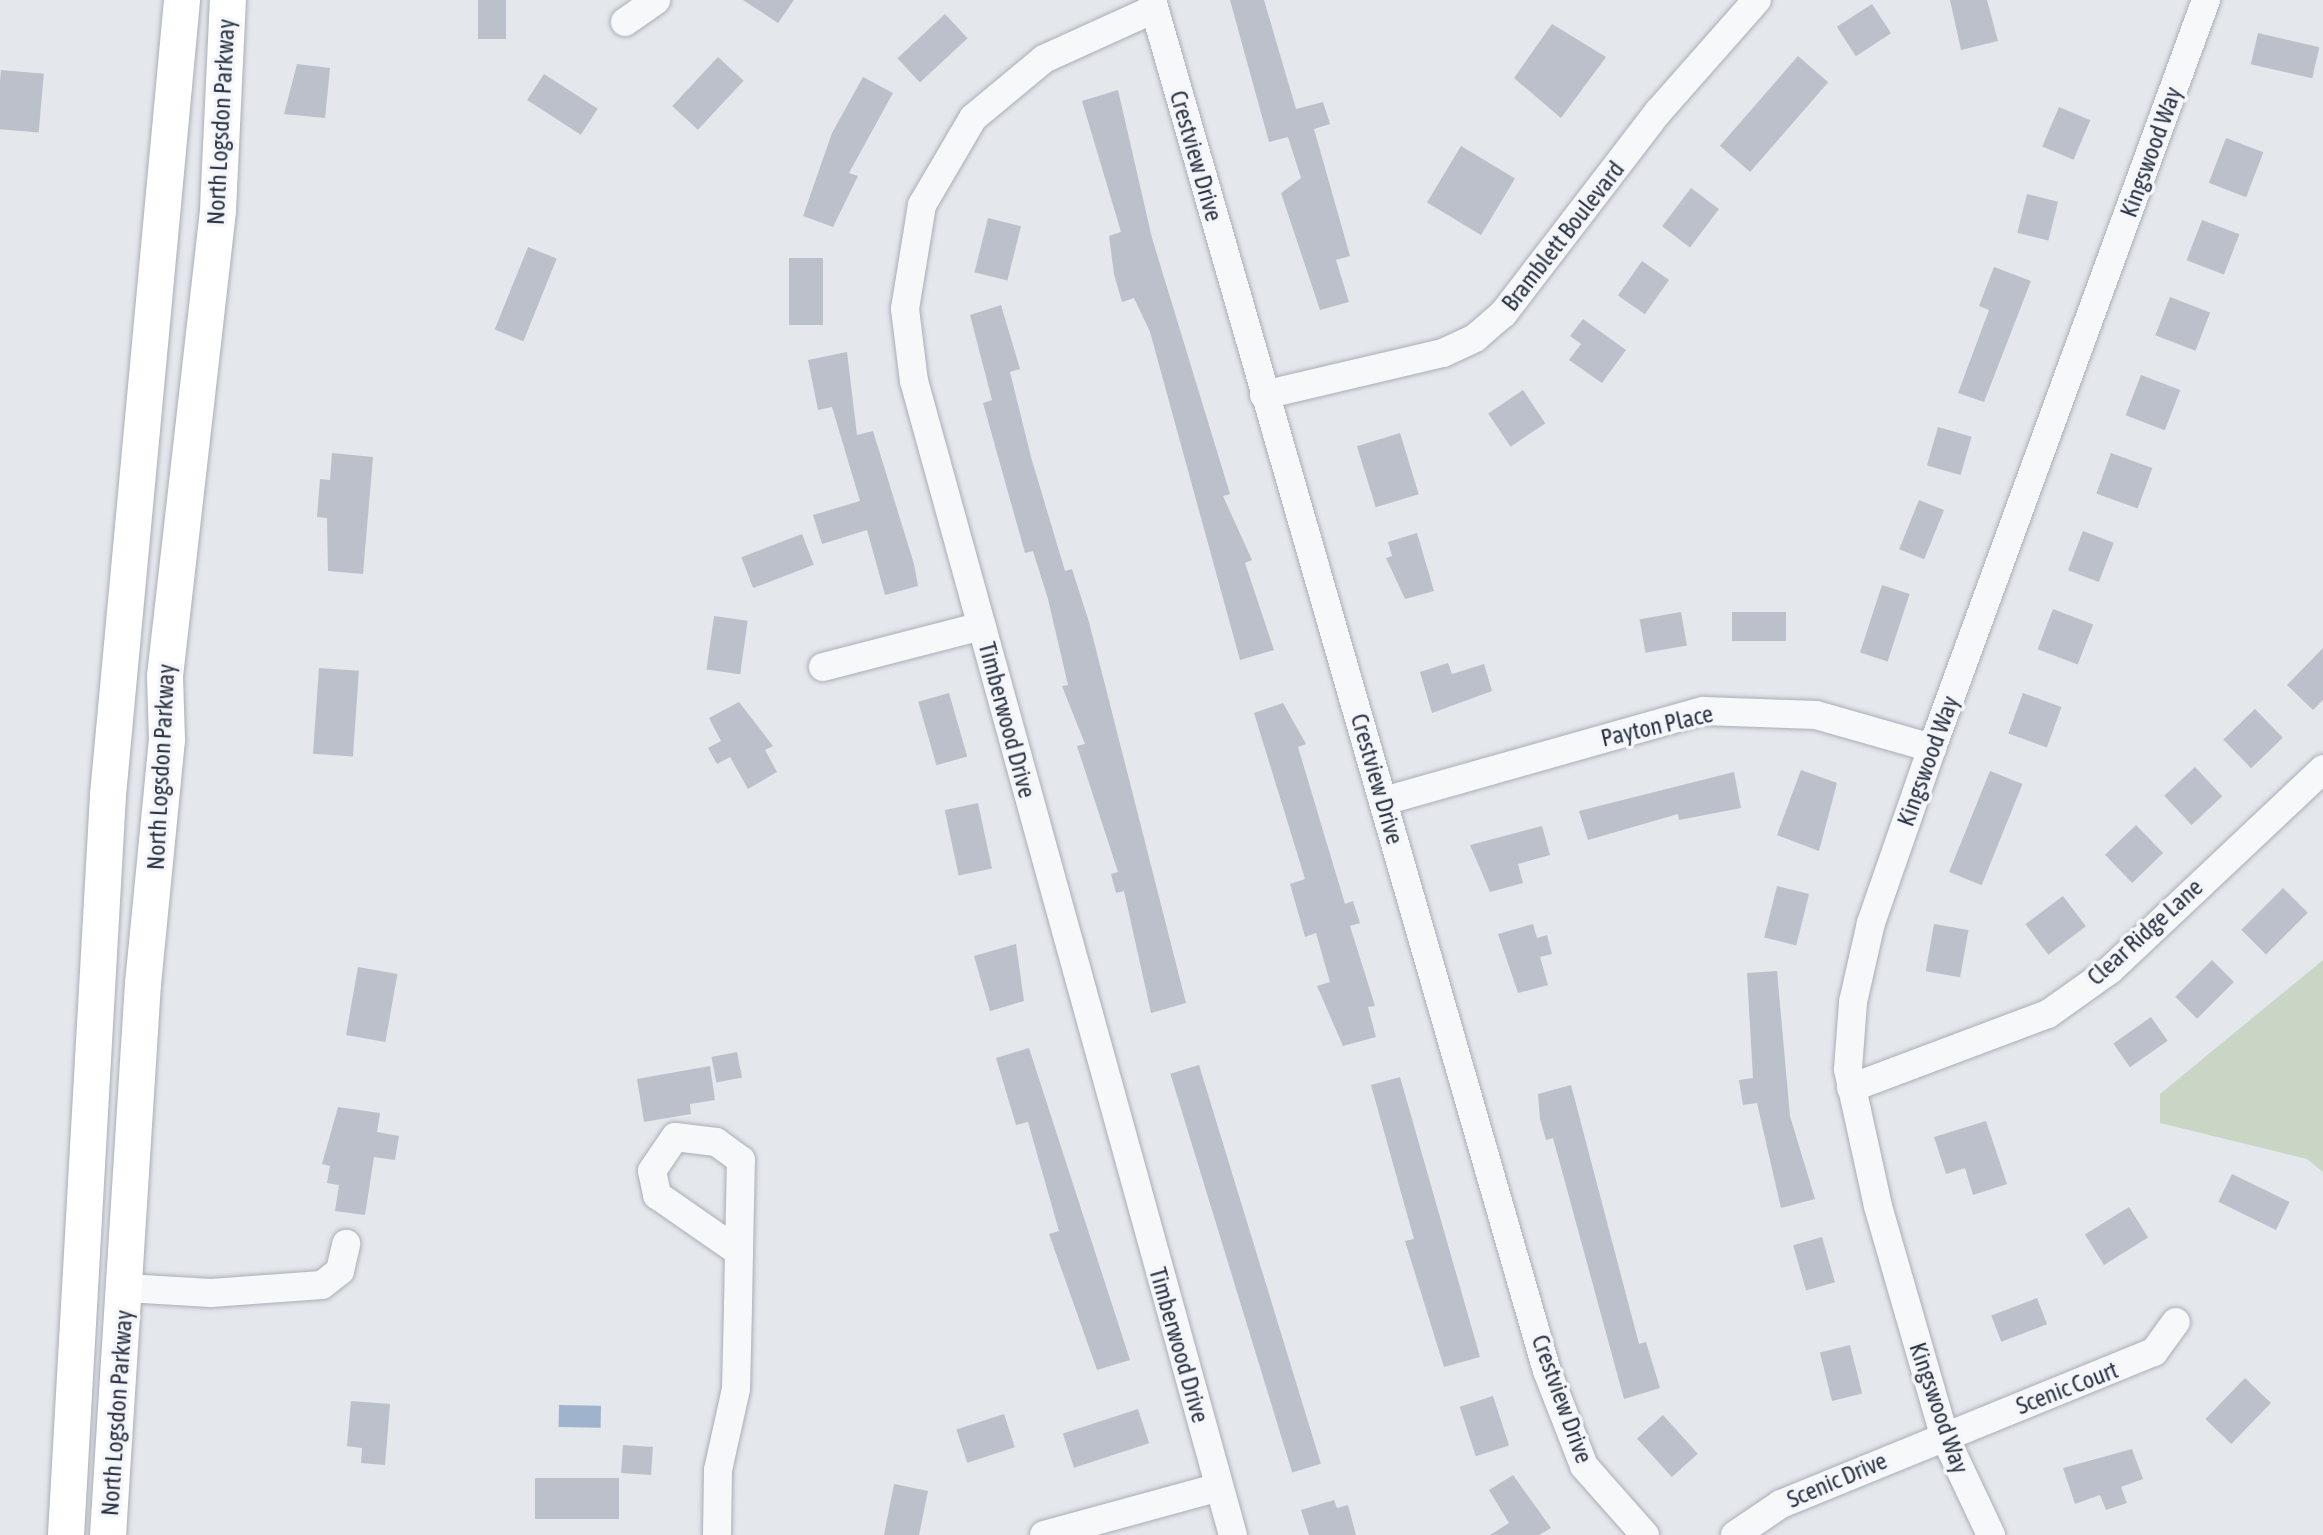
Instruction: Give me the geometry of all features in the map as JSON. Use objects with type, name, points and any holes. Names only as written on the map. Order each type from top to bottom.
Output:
[{"type":"main road","name":"North Logsdon Parkway","points":[[66,1535],[78,1256],[125,586],[182,0]]},
{"type":"main road","name":"North Logsdon Parkway","points":[[108,1535],[175,587],[218,210],[228,0]]},
{"type":"main road","points":[[125,586],[175,587]]},
{"type":"main road","points":[[78,1256],[127,1276]]},
{"type":"street","points":[[625,22],[656,0]]},
{"type":"street","name":"Bramblett Boulevard","points":[[1264,395],[1443,353],[1475,338],[1503,314],[1659,111],[1757,0]]},
{"type":"street","name":"Kingswood Way","points":[[1991,1535],[1944,1435],[1851,1088],[1860,962],[1932,748],[2206,0]]},
{"type":"street","name":"Crestview Drive","points":[[1153,4],[1264,395],[1570,1437],[1601,1490],[1645,1535]]},
{"type":"street","name":"Timberwood Drive","points":[[1153,4],[1069,45],[995,95],[935,174],[912,239],[905,309],[911,369],[1233,1535]]},
{"type":"street","points":[[823,667],[982,626]]},
{"type":"street","name":"Payton Place","points":[[1384,801],[1703,711],[1816,715],[1932,748]]},
{"type":"street","name":"Clear Ridge Lane","points":[[1851,1088],[2048,1014],[2110,970],[2323,769]]},
{"type":"street","points":[[127,1276],[211,1293],[322,1285],[340,1271],[346,1244]]},
{"type":"street","points":[[717,1535],[718,1470],[736,1389],[739,1252]]},
{"type":"street","name":"Scenic Court","points":[[1944,1435],[2154,1352],[2176,1322]]},
{"type":"street","name":"Scenic Drive","points":[[1735,1535],[1781,1504],[1944,1435]]},
{"type":"street","points":[[1044,1535],[1219,1487]]},
{"type":"green space","points":[[2323,960],[2323,1172],[2307,1159],[2160,1123],[2160,1094]]},
{"type":"water","points":[[559,1405],[601,1406],[601,1428],[559,1427]]},
{"type":"building","points":[[478,0],[506,0],[506,39],[478,39]]},
{"type":"building","points":[[743,0],[794,0],[778,23]]},
{"type":"building","points":[[1230,0],[1264,0],[1296,109],[1323,102],[1330,124],[1314,129],[1350,256],[1336,260],[1349,302],[1320,310],[1281,193],[1301,178],[1288,137],[1269,142]]},
{"type":"building","points":[[1950,0],[1987,0],[1998,41],[1961,50]]},
{"type":"building","points":[[1872,4],[1891,33],[1856,56],[1837,27]]},
{"type":"building","points":[[945,14],[968,38],[920,82],[897,58]]},
{"type":"building","points":[[1552,24],[1606,57],[1561,118],[1514,78]]},
{"type":"building","points":[[2258,33],[2319,47],[2312,78],[2251,64]]},
{"type":"building","points":[[1798,56],[1828,82],[1750,172],[1720,146]]},
{"type":"building","points":[[718,57],[744,81],[698,130],[672,106]]},
{"type":"building","points":[[297,64],[330,68],[325,118],[284,114]]},
{"type":"building","points":[[1,70],[44,74],[39,133],[0,129]]},
{"type":"building","points":[[544,74],[598,109],[581,135],[527,100]]},
{"type":"building","points":[[863,77],[893,93],[849,173],[858,176],[833,227],[803,216],[832,133]]},
{"type":"building","points":[[1118,90],[1152,238],[1230,494],[1223,496],[1252,560],[1245,563],[1274,650],[1240,660],[1150,332],[1134,298],[1122,302],[1114,274],[1109,236],[1121,232],[1082,101]]},
{"type":"building","points":[[2059,107],[2090,120],[2073,160],[2042,147]]},
{"type":"building","points":[[2226,138],[2263,152],[2246,197],[2209,183]]},
{"type":"building","points":[[1461,146],[1515,178],[1481,235],[1427,203]]},
{"type":"building","points":[[1691,188],[1719,209],[1690,247],[1662,226]]},
{"type":"building","points":[[2027,194],[2058,202],[2048,241],[2017,233]]},
{"type":"building","points":[[988,218],[1021,226],[1007,281],[974,272]]},
{"type":"building","points":[[2202,220],[2239,234],[2224,274],[2187,260]]},
{"type":"building","points":[[528,247],[557,259],[523,341],[495,330]]},
{"type":"building","points":[[789,258],[823,258],[823,325],[789,325]]},
{"type":"building","points":[[1642,261],[1669,280],[1645,314],[1618,295]]},
{"type":"building","points":[[1994,267],[2031,281],[1984,402],[1958,393],[1989,310],[1979,306]]},
{"type":"building","points":[[2170,297],[2210,312],[2195,351],[2155,335]]},
{"type":"building","points":[[1001,305],[1020,369],[1010,372],[1031,457],[1065,571],[1072,569],[1089,622],[1186,1003],[1151,1013],[1124,891],[1116,893],[1111,874],[1118,872],[1077,746],[1085,744],[1062,686],[1068,685],[1048,599],[1033,551],[1025,553],[983,403],[992,400],[970,315]]},
{"type":"building","points":[[1583,319],[1626,350],[1602,383],[1569,360],[1581,344],[1570,336]]},
{"type":"building","points":[[847,352],[857,435],[873,431],[918,586],[885,595],[867,530],[822,544],[813,515],[860,501],[832,407],[818,410],[808,360]]},
{"type":"building","points":[[2141,375],[2180,390],[2165,430],[2126,415]]},
{"type":"building","points":[[1523,390],[1545,423],[1511,447],[1488,413]]},
{"type":"building","points":[[1938,427],[1972,437],[1961,475],[1927,465]]},
{"type":"building","points":[[1400,433],[1419,494],[1376,507],[1357,446]]},
{"type":"building","points":[[332,453],[373,457],[363,574],[328,571],[327,518],[317,517],[320,479],[330,480]]},
{"type":"building","points":[[2111,453],[2152,468],[2138,508],[2096,493]]},
{"type":"building","points":[[1919,500],[1944,510],[1924,559],[1899,549]]},
{"type":"building","points":[[2083,531],[2114,543],[2099,582],[2068,570]]},
{"type":"building","points":[[1417,533],[1434,591],[1405,599],[1386,558],[1392,556],[1388,542]]},
{"type":"building","points":[[802,534],[814,565],[753,588],[741,557]]},
{"type":"building","points":[[1882,585],[1910,594],[1888,661],[1860,653]]},
{"type":"building","points":[[2053,609],[2093,624],[2078,665],[2038,649]]},
{"type":"building","points":[[1681,612],[1687,645],[1646,653],[1640,619]]},
{"type":"building","points":[[1732,612],[1786,612],[1786,641],[1732,641]]},
{"type":"building","points":[[714,616],[748,621],[740,674],[706,669]]},
{"type":"building","points":[[2323,648],[2323,700],[2313,710],[2287,685]]},
{"type":"building","points":[[1448,663],[1452,674],[1484,664],[1492,691],[1432,713],[1420,672]]},
{"type":"building","points":[[319,668],[359,671],[353,757],[313,754]]},
{"type":"building","points":[[949,693],[967,756],[936,765],[918,702]]},
{"type":"building","points":[[2023,693],[2062,707],[2047,747],[2008,733]]},
{"type":"building","points":[[739,702],[773,746],[765,750],[777,772],[748,789],[730,757],[717,764],[708,748],[721,741],[709,718]]},
{"type":"building","points":[[1283,703],[1306,744],[1298,747],[1345,904],[1353,901],[1360,923],[1350,926],[1375,1006],[1368,1007],[1376,1037],[1343,1046],[1317,986],[1330,982],[1316,933],[1305,937],[1290,884],[1305,879],[1254,713]]},
{"type":"building","points":[[2255,709],[2283,738],[2251,768],[2223,740]]},
{"type":"building","points":[[2195,767],[2222,796],[2192,825],[2164,796]]},
{"type":"building","points":[[1801,770],[1837,783],[1819,851],[1777,835]]},
{"type":"building","points":[[1990,771],[2022,784],[1982,885],[1949,872]]},
{"type":"building","points":[[1734,772],[1741,808],[1679,820],[1678,814],[1588,840],[1579,811]]},
{"type":"building","points":[[978,803],[992,869],[959,876],[945,810]]},
{"type":"building","points":[[2136,825],[2163,853],[2132,883],[2105,855]]},
{"type":"building","points":[[1542,826],[1550,855],[1518,864],[1523,883],[1490,892],[1470,845]]},
{"type":"building","points":[[1777,886],[1809,894],[1796,945],[1764,937]]},
{"type":"building","points":[[2283,888],[2308,913],[2266,954],[2241,930]]},
{"type":"building","points":[[2063,896],[2086,926],[2048,955],[2025,924]]},
{"type":"building","points":[[1533,924],[1537,938],[1547,935],[1552,954],[1540,957],[1548,985],[1518,993],[1498,934]]},
{"type":"building","points":[[1934,924],[1968,930],[1960,977],[1926,971]]},
{"type":"building","points":[[1016,944],[1024,1001],[990,1011],[974,956]]},
{"type":"building","points":[[2212,960],[2234,982],[2197,1019],[2175,997]]},
{"type":"building","points":[[358,967],[397,974],[385,1042],[346,1035]]},
{"type":"building","points":[[1777,971],[1790,1116],[1815,1199],[1781,1208],[1757,1103],[1743,1105],[1739,1080],[1753,1078],[1747,973]]},
{"type":"building","points":[[2151,1017],[2168,1041],[2130,1067],[2113,1043]]},
{"type":"building","points":[[1029,1048],[1130,1360],[1097,1370],[1049,1234],[1059,1231],[1028,1122],[1016,1125],[996,1058]]},
{"type":"building","points":[[737,1052],[742,1078],[716,1082],[711,1057]]},
{"type":"building","points":[[1199,1065],[1321,1464],[1292,1473],[1170,1074]]},
{"type":"building","points":[[710,1066],[715,1100],[690,1104],[691,1114],[644,1122],[637,1079]]},
{"type":"building","points":[[1400,1077],[1480,1357],[1444,1367],[1405,1241],[1414,1239],[1371,1085]]},
{"type":"building","points":[[1571,1085],[1639,1344],[1646,1342],[1660,1388],[1624,1399],[1553,1138],[1546,1140],[1540,1119],[1538,1094]]},
{"type":"building","points":[[338,1107],[380,1113],[377,1132],[399,1136],[395,1160],[374,1157],[365,1215],[335,1211],[339,1185],[327,1183],[330,1166],[322,1164]]},
{"type":"building","points":[[1986,1121],[2007,1184],[1973,1195],[1965,1168],[1946,1174],[1934,1137]]},
{"type":"building","points":[[2232,1174],[2290,1202],[2276,1230],[2218,1202]]},
{"type":"building","points":[[2129,1207],[2148,1238],[2104,1265],[2085,1235]]},
{"type":"building","points":[[1822,1237],[1835,1282],[1806,1290],[1793,1245]]},
{"type":"building","points":[[2037,1298],[2047,1324],[2001,1342],[1991,1316]]},
{"type":"building","points":[[1850,1345],[1862,1394],[1832,1401],[1820,1352]]},
{"type":"building","points":[[2245,1378],[2271,1403],[2231,1444],[2205,1419]]},
{"type":"building","points":[[1493,1396],[1509,1445],[1476,1456],[1460,1407]]},
{"type":"building","points":[[351,1401],[390,1404],[385,1465],[361,1463],[362,1448],[347,1446]]},
{"type":"building","points":[[1138,1409],[1149,1443],[1074,1468],[1063,1433]]},
{"type":"building","points":[[1004,1414],[1015,1447],[967,1463],[956,1429]]},
{"type":"building","points":[[1663,1415],[1698,1454],[1672,1477],[1637,1438]]},
{"type":"building","points":[[623,1445],[653,1447],[651,1475],[621,1473]]},
{"type":"building","points":[[2132,1449],[2143,1479],[2121,1487],[2127,1503],[2106,1510],[2100,1495],[2075,1504],[2063,1468]]},
{"type":"building","points":[[1513,1475],[1551,1528],[1539,1535],[1490,1535],[1509,1523],[1489,1490]]},
{"type":"building","points":[[535,1478],[619,1478],[619,1519],[535,1519]]},
{"type":"building","points":[[894,1484],[928,1491],[919,1535],[884,1535]]},
{"type":"building","points":[[1334,1500],[1337,1508],[1348,1505],[1356,1535],[1309,1535],[1301,1510]]}]
